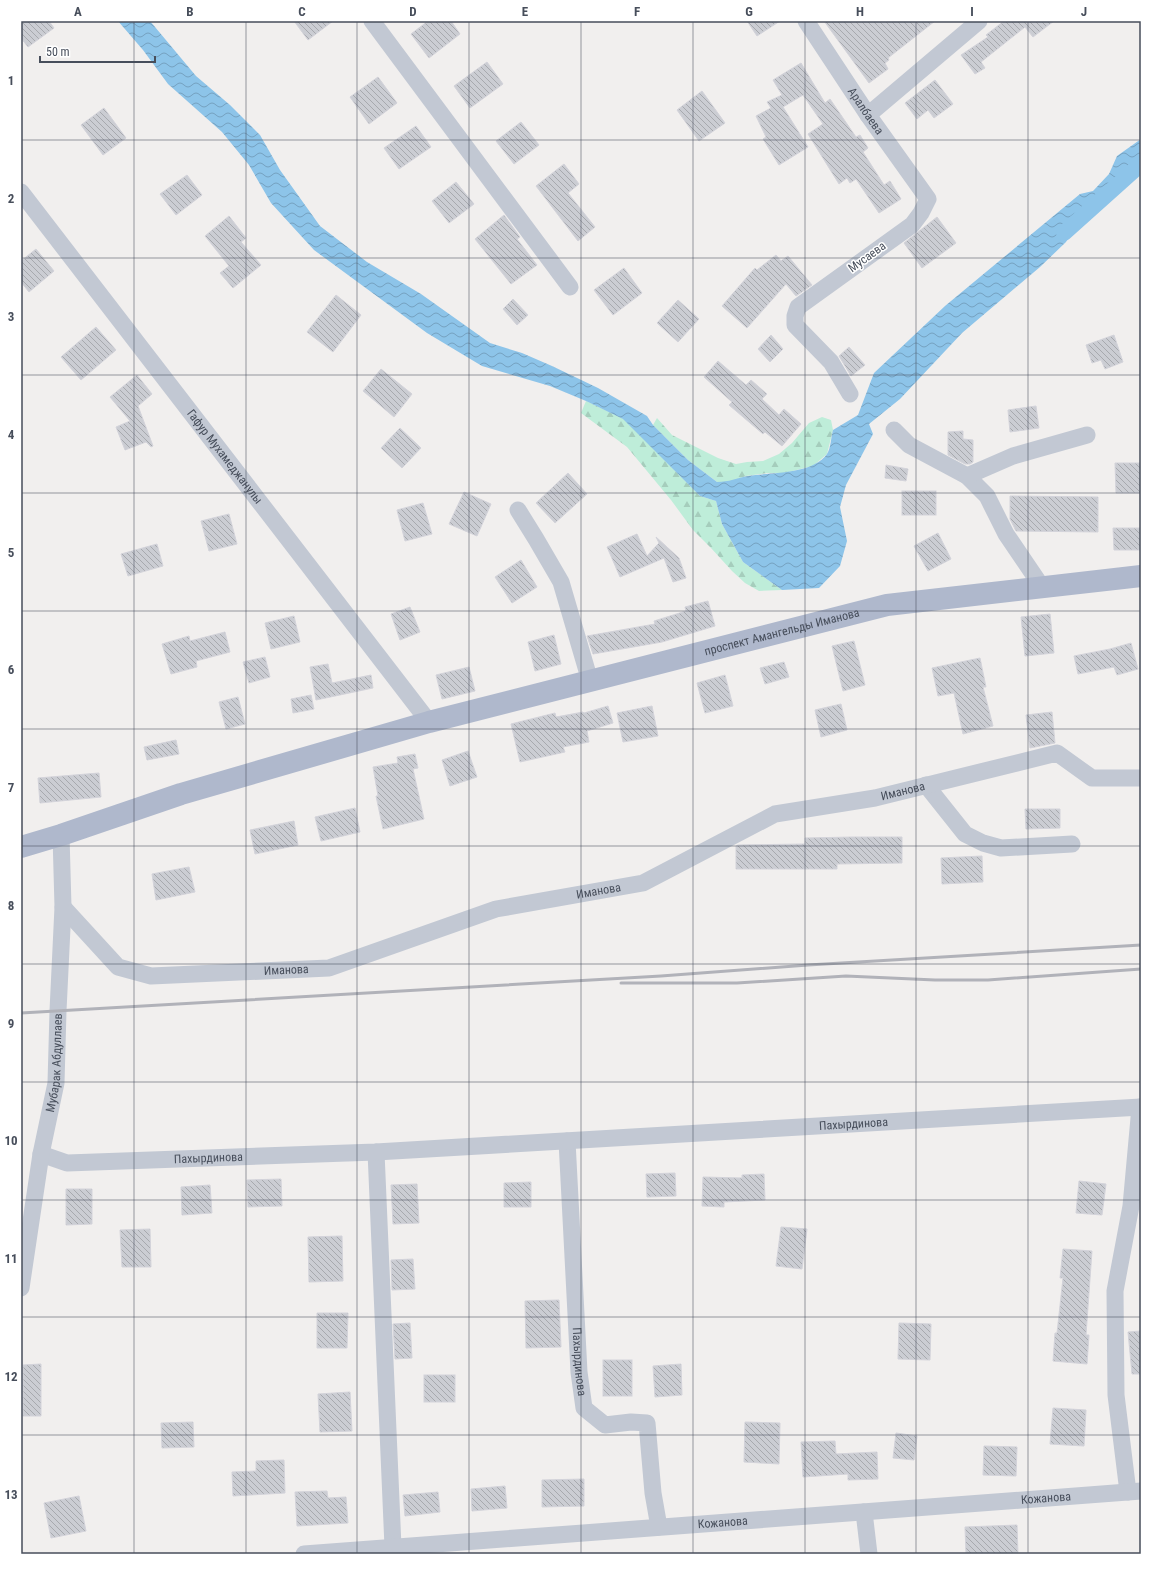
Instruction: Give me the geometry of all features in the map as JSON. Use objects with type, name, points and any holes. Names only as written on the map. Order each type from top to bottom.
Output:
[{"type":"main road","name":"проспект Амангельды Иманова","points":[[429,722],[887,605],[1141,576]]},
{"type":"main road","points":[[21,847],[62,835],[181,794],[429,722]]},
{"type":"street","points":[[372,21],[570,287]]},
{"type":"street","name":"Аралбаева","points":[[806,21],[868,116],[928,199]]},
{"type":"street","points":[[868,116],[979,21]]},
{"type":"street","name":"Гафур Мухамеджанулы","points":[[21,192],[429,722]]},
{"type":"street","name":"Мусаева","points":[[850,394],[831,362],[795,325],[794,316],[798,307],[912,224],[921,213],[928,199]]},
{"type":"street","points":[[894,430],[909,445],[967,476],[987,496],[1006,534],[1042,587]]},
{"type":"street","points":[[967,476],[1013,456],[1087,435]]},
{"type":"street","points":[[518,510],[561,582],[590,681]]},
{"type":"street","name":"Иманова","points":[[64,908],[118,967],[151,976],[329,968],[496,909],[644,883],[775,814],[875,798],[1057,753],[1092,778],[1141,778]]},
{"type":"street","points":[[926,785],[965,834],[983,843],[1001,848],[1072,844]]},
{"type":"street","name":"Мубарак Абдуллаев","points":[[21,1288],[41,1154],[56,1083],[58,1011],[64,908],[62,835]]},
{"type":"street","points":[[1134,1491],[1116,1395],[1115,1291],[1131,1206],[1141,1107]]},
{"type":"street","name":"Пахырдинова","points":[[41,1154],[67,1163],[376,1152],[1141,1107]]},
{"type":"street","name":"Пахырдинова","points":[[567,1141],[579,1372],[584,1408],[605,1425],[631,1422],[647,1423],[653,1493],[659,1527]]},
{"type":"street","points":[[376,1152],[393,1547]]},
{"type":"street","name":"Кожанова","points":[[304,1554],[1134,1491]]},
{"type":"street","points":[[864,1512],[869,1554]]},
{"type":"green space","points":[[586,401],[624,419],[700,496],[716,501],[722,524],[743,562],[782,590],[759,591],[745,583],[732,571],[693,530],[671,500],[627,447],[581,413]]},
{"type":"green space","points":[[822,417],[831,420],[833,430],[827,454],[813,466],[784,473],[768,473],[746,476],[730,482],[717,482],[688,460],[653,425],[657,418],[672,435],[718,458],[736,464],[763,461],[779,454],[792,443],[809,423]]},
{"type":"water","points":[[118,21],[150,21],[196,76],[230,105],[260,135],[280,170],[320,226],[367,262],[421,294],[490,343],[522,353],[552,366],[598,388],[647,416],[653,425],[688,460],[717,482],[801,469],[820,461],[828,452],[833,430],[858,415],[874,373],[945,306],[1080,194],[1093,191],[1109,174],[1117,156],[1141,139],[1141,158],[1119,175],[1083,212],[1066,242],[1040,267],[962,333],[900,399],[869,424],[873,434],[846,485],[840,507],[847,541],[840,566],[819,588],[782,590],[743,562],[722,524],[716,501],[700,496],[623,419],[550,386],[482,366],[427,333],[314,250],[271,203],[249,165],[222,132],[168,84],[143,50]]},
{"type":"building","points":[[21,21],[49,21],[54,28],[28,47],[21,38]]},
{"type":"building","points":[[294,21],[333,21],[308,40]]},
{"type":"building","points":[[428,21],[451,21],[460,34],[429,58],[411,34]]},
{"type":"building","points":[[747,21],[780,21],[757,36]]},
{"type":"building","points":[[824,21],[935,21],[888,58],[889,60],[885,63],[888,69],[869,83]]},
{"type":"building","points":[[1004,21],[1054,21],[1033,37],[1025,27],[981,62],[985,68],[975,74],[961,55],[988,37],[986,35]]},
{"type":"building","points":[[487,62],[503,84],[470,108],[454,86]]},
{"type":"building","points":[[801,63],[825,103],[830,99],[856,137],[860,135],[868,148],[863,152],[884,185],[890,181],[901,199],[879,213],[856,179],[850,183],[847,178],[839,184],[808,134],[823,124],[803,95],[783,107],[808,147],[779,165],[763,139],[766,137],[756,116],[771,108],[767,102],[782,95],[773,80]]},
{"type":"building","points":[[378,77],[397,103],[369,124],[350,97]]},
{"type":"building","points":[[935,80],[953,104],[934,118],[928,110],[917,119],[905,103]]},
{"type":"building","points":[[702,91],[725,123],[699,141],[677,110]]},
{"type":"building","points":[[104,108],[126,138],[103,155],[81,125]]},
{"type":"building","points":[[521,122],[539,145],[514,164],[496,141]]},
{"type":"building","points":[[416,126],[431,147],[399,169],[384,148]]},
{"type":"building","points":[[564,164],[579,184],[568,193],[595,227],[578,241],[536,186]]},
{"type":"building","points":[[187,175],[202,195],[176,215],[160,194]]},
{"type":"building","points":[[456,182],[474,204],[449,223],[432,201]]},
{"type":"building","points":[[504,215],[520,237],[517,239],[537,265],[511,284],[475,239]]},
{"type":"building","points":[[229,216],[246,238],[241,242],[261,265],[233,288],[220,273],[229,266],[205,236]]},
{"type":"building","points":[[937,217],[956,243],[922,268],[904,243]]},
{"type":"building","points":[[36,249],[54,271],[29,292],[21,282],[21,261]]},
{"type":"building","points":[[776,255],[781,261],[788,256],[812,285],[796,296],[786,284],[747,328],[722,306],[755,268],[757,270]]},
{"type":"building","points":[[624,268],[642,293],[613,315],[594,290]]},
{"type":"building","points":[[336,295],[361,315],[333,352],[307,332]]},
{"type":"building","points":[[513,299],[528,315],[517,325],[503,309]]},
{"type":"building","points":[[678,300],[699,319],[678,342],[657,323]]},
{"type":"building","points":[[96,327],[116,350],[81,380],[61,357]]},
{"type":"building","points":[[771,335],[783,349],[770,362],[758,349]]},
{"type":"building","points":[[1114,335],[1123,362],[1105,369],[1101,360],[1092,363],[1086,345]]},
{"type":"building","points":[[849,347],[865,365],[851,376],[839,356]]},
{"type":"building","points":[[718,361],[746,385],[751,380],[767,394],[762,399],[779,415],[784,409],[801,424],[782,446],[765,432],[763,434],[729,405],[732,402],[704,377]]},
{"type":"building","points":[[381,369],[412,394],[394,417],[363,391]]},
{"type":"building","points":[[137,375],[152,394],[138,406],[153,446],[151,447],[146,442],[125,450],[116,427],[130,421],[110,397]]},
{"type":"building","points":[[1036,406],[1039,428],[1010,432],[1008,410]]},
{"type":"building","points":[[400,428],[421,448],[402,468],[381,448]]},
{"type":"building","points":[[963,431],[963,439],[973,440],[973,462],[970,464],[965,464],[948,455],[948,432]]},
{"type":"building","points":[[1115,463],[1141,463],[1141,493],[1116,493]]},
{"type":"building","points":[[886,465],[908,469],[906,481],[885,478]]},
{"type":"building","points":[[568,473],[587,494],[555,523],[536,503]]},
{"type":"building","points":[[902,491],[936,491],[936,515],[902,515]]},
{"type":"building","points":[[464,492],[491,504],[477,536],[449,524]]},
{"type":"building","points":[[1010,496],[1098,497],[1098,532],[1016,531],[1010,519]]},
{"type":"building","points":[[423,503],[432,534],[405,541],[397,510]]},
{"type":"building","points":[[229,514],[237,544],[209,551],[201,521]]},
{"type":"building","points":[[1113,528],[1141,528],[1141,550],[1114,550]]},
{"type":"building","points":[[938,533],[951,559],[928,571],[914,546]]},
{"type":"building","points":[[637,534],[647,556],[659,543],[656,537],[679,558],[686,578],[673,582],[664,558],[620,577],[607,547]]},
{"type":"building","points":[[157,544],[163,566],[128,576],[121,554]]},
{"type":"building","points":[[521,560],[537,587],[512,603],[495,577]]},
{"type":"building","points":[[708,601],[715,626],[662,642],[593,654],[587,636],[655,624],[654,621],[686,611],[685,607]]},
{"type":"building","points":[[410,607],[420,632],[400,640],[391,614]]},
{"type":"building","points":[[1050,614],[1054,653],[1025,656],[1021,617]]},
{"type":"building","points":[[294,616],[300,642],[271,649],[265,623]]},
{"type":"building","points":[[225,632],[230,652],[196,661],[197,667],[171,674],[162,644],[189,636],[190,641]]},
{"type":"building","points":[[554,635],[561,664],[535,671],[528,642]]},
{"type":"building","points":[[854,641],[865,685],[843,691],[832,646]]},
{"type":"building","points":[[1131,643],[1138,669],[1117,675],[1114,667],[1078,674],[1074,656]]},
{"type":"building","points":[[265,657],[270,677],[249,683],[243,662]]},
{"type":"building","points":[[980,658],[986,687],[983,687],[993,726],[963,734],[954,693],[938,696],[932,668]]},
{"type":"building","points":[[784,662],[789,677],[765,684],[760,668]]},
{"type":"building","points":[[328,664],[332,683],[371,675],[373,688],[316,700],[310,667]]},
{"type":"building","points":[[469,667],[475,691],[442,699],[436,675]]},
{"type":"building","points":[[725,675],[733,706],[705,713],[697,683]]},
{"type":"building","points":[[311,695],[314,709],[293,713],[291,699]]},
{"type":"building","points":[[238,697],[245,724],[226,729],[219,702]]},
{"type":"building","points":[[841,704],[847,730],[821,737],[815,710]]},
{"type":"building","points":[[608,706],[613,723],[587,731],[589,742],[563,747],[565,752],[520,762],[511,724],[555,713],[556,717],[584,713]]},
{"type":"building","points":[[652,706],[658,736],[623,742],[617,713]]},
{"type":"building","points":[[1052,712],[1055,743],[1030,748],[1026,715]]},
{"type":"building","points":[[176,740],[179,754],[147,760],[144,747]]},
{"type":"building","points":[[468,751],[477,777],[450,786],[442,760]]},
{"type":"building","points":[[415,754],[418,768],[413,769],[424,819],[383,829],[376,796],[378,796],[373,767],[398,763],[397,757]]},
{"type":"building","points":[[99,773],[101,797],[40,803],[38,778]]},
{"type":"building","points":[[355,808],[360,832],[321,841],[315,817]]},
{"type":"building","points":[[1025,809],[1060,809],[1060,828],[1026,829]]},
{"type":"building","points":[[294,821],[298,845],[255,854],[250,830]]},
{"type":"building","points":[[902,837],[902,863],[837,864],[837,869],[736,869],[736,846],[738,845],[805,844],[805,838]]},
{"type":"building","points":[[982,856],[983,882],[942,884],[941,858]]},
{"type":"building","points":[[189,867],[195,892],[156,900],[152,874]]},
{"type":"building","points":[[675,1173],[676,1196],[647,1197],[646,1174]]},
{"type":"building","points":[[764,1174],[765,1200],[724,1202],[724,1207],[702,1206],[703,1177],[742,1178],[742,1175]]},
{"type":"building","points":[[281,1179],[282,1206],[248,1207],[247,1180]]},
{"type":"building","points":[[1079,1181],[1106,1184],[1102,1215],[1076,1213]]},
{"type":"building","points":[[531,1182],[531,1207],[504,1207],[504,1183]]},
{"type":"building","points":[[417,1184],[419,1223],[393,1224],[391,1185]]},
{"type":"building","points":[[210,1185],[212,1213],[182,1215],[181,1187]]},
{"type":"building","points":[[66,1189],[92,1189],[92,1224],[66,1225]]},
{"type":"building","points":[[781,1227],[807,1229],[802,1269],[776,1266]]},
{"type":"building","points":[[150,1229],[151,1267],[122,1267],[120,1230]]},
{"type":"building","points":[[342,1236],[343,1281],[309,1282],[308,1237]]},
{"type":"building","points":[[1063,1249],[1092,1251],[1086,1335],[1089,1335],[1087,1364],[1053,1361],[1055,1333],[1057,1333],[1063,1278],[1060,1278]]},
{"type":"building","points":[[413,1259],[415,1289],[392,1290],[391,1260]]},
{"type":"building","points":[[559,1300],[561,1347],[526,1348],[525,1301]]},
{"type":"building","points":[[317,1313],[348,1313],[347,1348],[317,1348]]},
{"type":"building","points":[[410,1323],[412,1358],[395,1359],[393,1324]]},
{"type":"building","points":[[899,1323],[931,1324],[930,1360],[898,1359]]},
{"type":"building","points":[[1141,1331],[1141,1374],[1132,1374],[1128,1332]]},
{"type":"building","points":[[603,1360],[632,1360],[632,1396],[603,1396]]},
{"type":"building","points":[[41,1364],[41,1416],[23,1416],[23,1365]]},
{"type":"building","points":[[681,1364],[682,1395],[655,1397],[653,1366]]},
{"type":"building","points":[[424,1375],[455,1375],[455,1402],[424,1402]]},
{"type":"building","points":[[350,1392],[352,1431],[320,1432],[318,1394]]},
{"type":"building","points":[[1053,1408],[1086,1410],[1084,1446],[1050,1444]]},
{"type":"building","points":[[193,1422],[194,1447],[162,1448],[161,1423]]},
{"type":"building","points":[[745,1422],[780,1423],[779,1464],[744,1462]]},
{"type":"building","points":[[896,1433],[917,1436],[914,1460],[893,1458]]},
{"type":"building","points":[[835,1441],[836,1454],[877,1452],[878,1479],[848,1480],[848,1474],[803,1477],[801,1442]]},
{"type":"building","points":[[984,1446],[1017,1447],[1016,1476],[983,1475]]},
{"type":"building","points":[[284,1460],[285,1493],[233,1496],[232,1472],[256,1471],[256,1461]]},
{"type":"building","points":[[584,1479],[584,1506],[542,1507],[542,1480]]},
{"type":"building","points":[[505,1486],[507,1508],[472,1511],[471,1489]]},
{"type":"building","points":[[327,1491],[328,1498],[346,1497],[348,1523],[297,1526],[295,1492]]},
{"type":"building","points":[[438,1492],[440,1512],[405,1516],[403,1495]]},
{"type":"building","points":[[79,1496],[86,1531],[51,1538],[44,1503]]},
{"type":"building","points":[[1017,1525],[1018,1554],[966,1554],[965,1527]]},
{"type":"waterway","points":[[1064,233],[1141,164]]},
{"type":"railway","points":[[21,1013],[661,976],[808,965],[1141,945]]},
{"type":"railway","points":[[621,983],[737,983],[846,976],[935,980],[988,980],[1141,969]]}]
